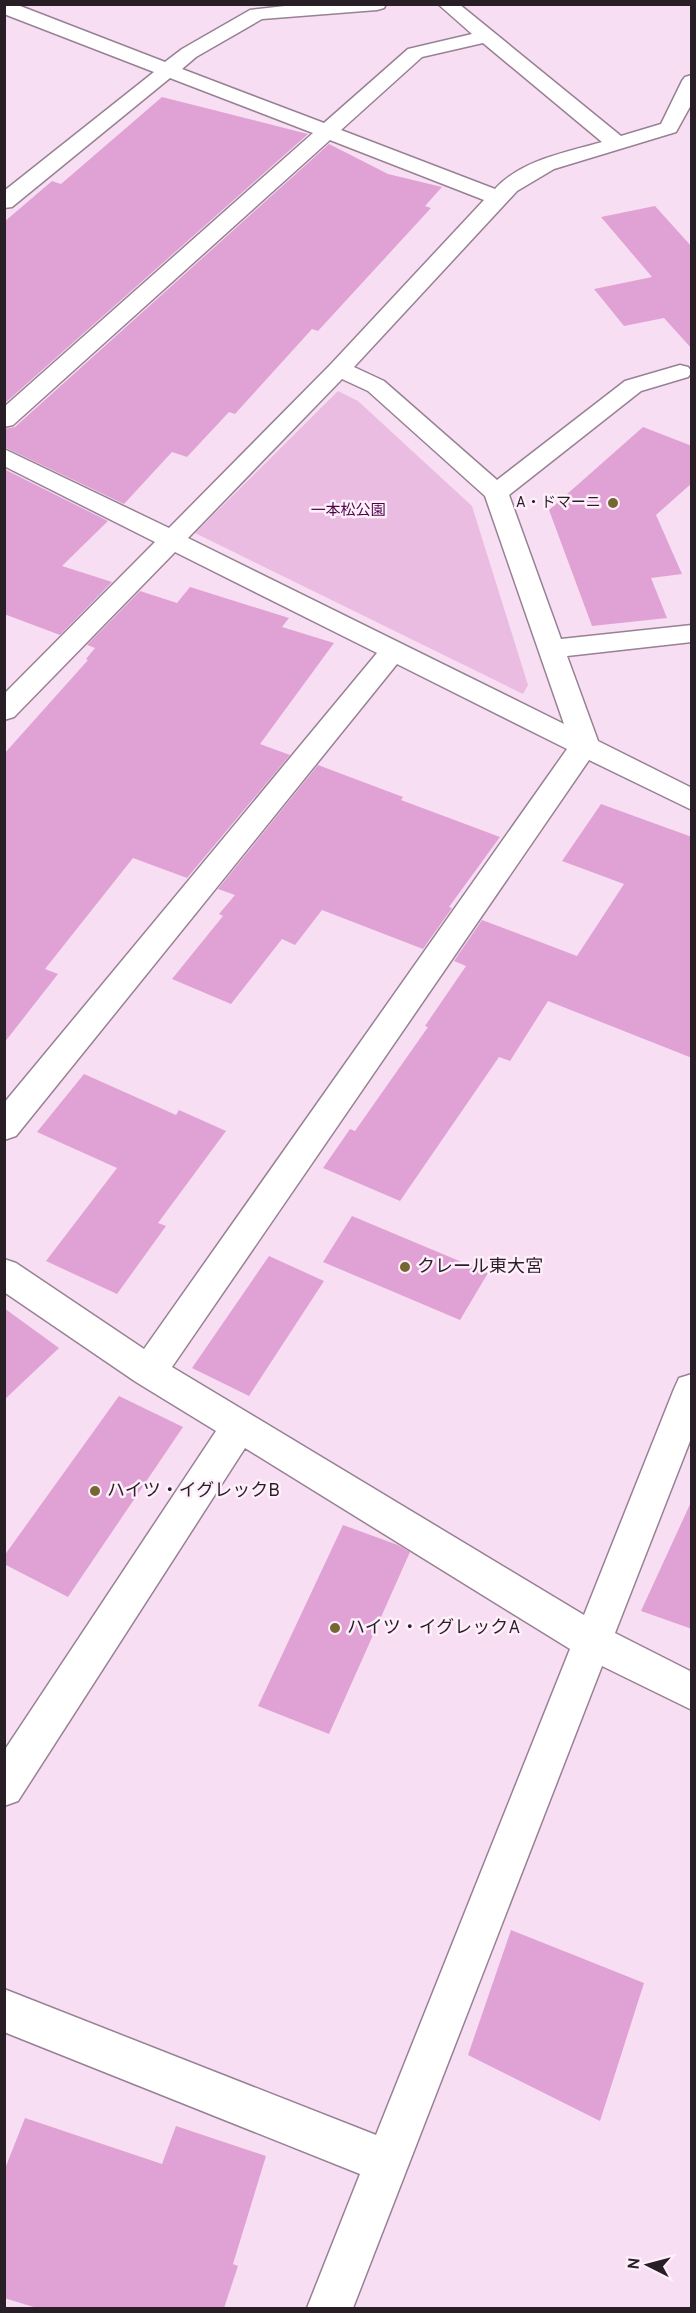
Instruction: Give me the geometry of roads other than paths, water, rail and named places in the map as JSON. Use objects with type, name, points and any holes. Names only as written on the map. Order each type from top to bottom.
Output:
[{"type":"street","points":[[4,202],[170,71],[189,53],[263,9],[377,4]]},
{"type":"street","points":[[447,4],[618,144]]},
{"type":"street","points":[[13,11],[499,198]]},
{"type":"street","points":[[4,420],[416,52],[486,37]]},
{"type":"street","points":[[4,711],[339,369],[509,186],[547,165],[669,128],[692,81]]},
{"type":"street","points":[[339,369],[376,386],[496,493],[585,745]]},
{"type":"street","points":[[496,493],[633,386],[680,372]]},
{"type":"street","points":[[4,456],[692,800]]},
{"type":"street","points":[[551,649],[692,633]]},
{"type":"street","points":[[4,1127],[394,650]]},
{"type":"street","points":[[149,1371],[585,745]]},
{"type":"street","points":[[4,1273],[149,1371],[592,1641],[692,1692]]},
{"type":"street","points":[[330,2308],[692,1389]]},
{"type":"street","points":[[4,1787],[239,1426]]},
{"type":"street","points":[[4,2010],[387,2162]]},
{"type":"place","name":"A・ドマーニ","points":[[613,503]]},
{"type":"place","name":"クレール東大宮","points":[[405,1267]]},
{"type":"place","name":"ハイツ・イグレックB","points":[[95,1491]]},
{"type":"place","name":"ハイツ・イグレックA","points":[[335,1628]]},
{"type":"park label","name":"一本松公園","points":[[348,511]]}]
